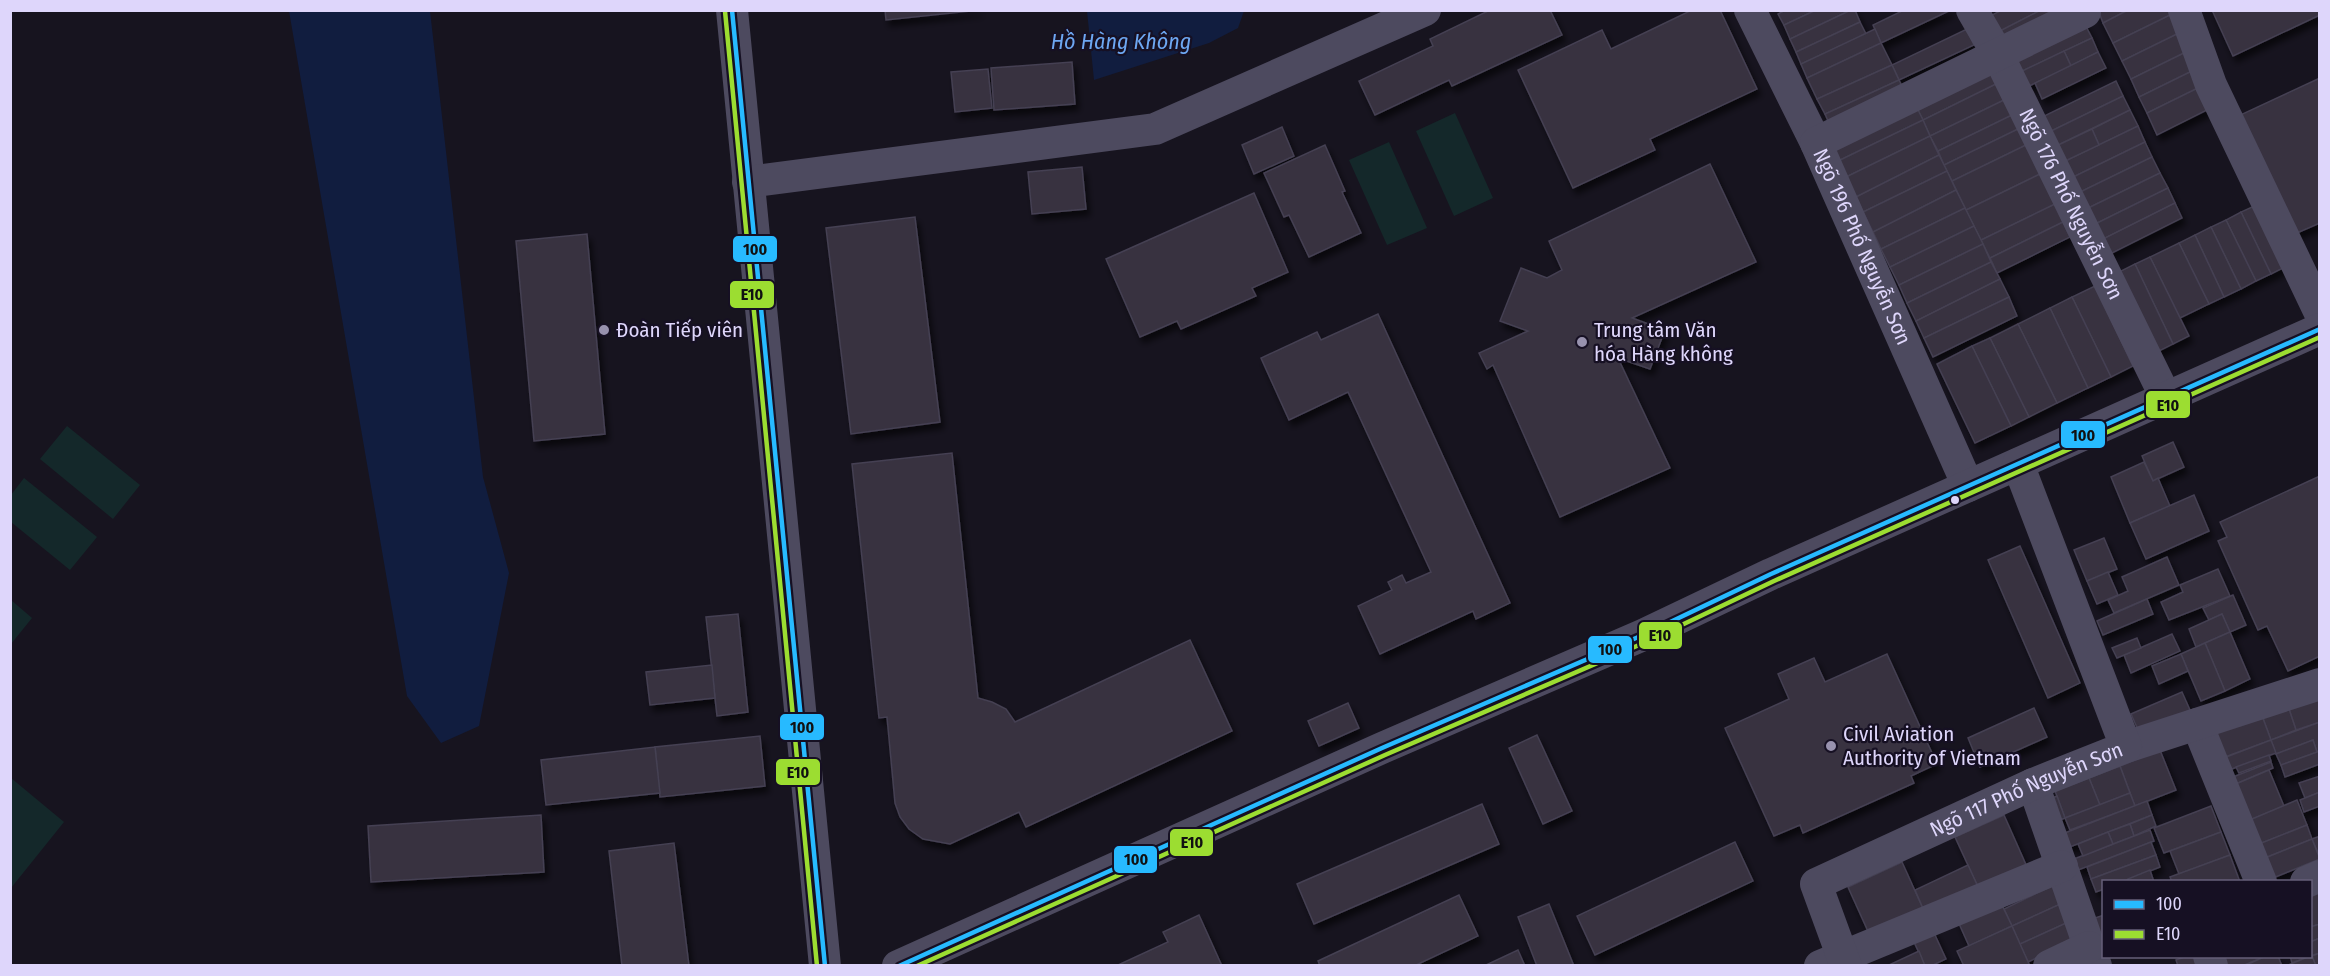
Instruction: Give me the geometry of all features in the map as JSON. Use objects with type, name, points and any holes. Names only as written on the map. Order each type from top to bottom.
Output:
[{"type":"street","points":[[732,10],[825,966]]},
{"type":"street","points":[[748,183],[1155,129],[1425,10]]},
{"type":"street","name":"Ngõ 196 Phố Nguyễn Sơn","points":[[1750,10],[1816,143],[1968,486]]},
{"type":"street","name":"Ngõ 176 Phố Nguyễn Sơn","points":[[1972,10],[1998,55],[2166,398]]},
{"type":"street","points":[[2184,10],[2211,85],[2319,313]]},
{"type":"street","points":[[1816,143],[2085,12]]},
{"type":"street","points":[[900,965],[1382,748],[1643,635],[1771,574],[2319,329]]},
{"type":"street","name":"Ngõ 117 Phố Nguyễn Sơn","points":[[1836,963],[1816,884],[2033,784],[2126,747],[2018,464]]},
{"type":"street","points":[[2126,747],[2319,684]]},
{"type":"street","points":[[2197,724],[2260,880]]},
{"type":"street","points":[[2033,784],[2093,956],[2049,966]]},
{"type":"street","points":[[1836,963],[2062,866]]},
{"type":"green space","points":[[1455,113],[1493,198],[1454,216],[1416,131]]},
{"type":"green space","points":[[1389,142],[1427,228],[1387,245],[1349,160]]},
{"type":"green space","points":[[67,426],[140,485],[113,519],[40,459]]},
{"type":"green space","points":[[24,478],[97,537],[70,570],[11,522],[11,495]]},
{"type":"green space","points":[[11,600],[32,618],[11,644]]},
{"type":"green space","points":[[11,778],[64,822],[11,888]]},
{"type":"water","name":"Hồ Hàng Không","points":[[1087,10],[1244,11],[1238,28],[1209,43],[1094,80]]},
{"type":"water","points":[[289,11],[430,11],[483,477],[509,573],[479,726],[441,743],[407,696]]},
{"type":"building","points":[[885,10],[980,10],[886,20]]},
{"type":"building","points":[[1490,10],[1550,10],[1562,35],[1452,86],[1449,80],[1375,115],[1359,81],[1433,46],[1430,39]]},
{"type":"building","points":[[1692,10],[1720,10],[1757,89],[1650,139],[1655,150],[1573,188],[1518,70],[1602,30],[1611,49]]},
{"type":"building","points":[[1785,10],[1816,10],[1784,25],[1778,14]]},
{"type":"building","points":[[1816,10],[1851,10],[1790,39],[1784,25]]},
{"type":"building","points":[[1855,10],[1860,22],[1796,52],[1790,39]]},
{"type":"building","points":[[1904,10],[1951,10],[1881,43],[1873,25]]},
{"type":"building","points":[[2002,10],[2041,10],[1998,32],[1990,16]]},
{"type":"building","points":[[2041,10],[2082,10],[2006,49],[1998,32]]},
{"type":"building","points":[[2098,10],[2128,10],[2103,23]]},
{"type":"building","points":[[2128,10],[2168,10],[2170,15],[2113,43],[2103,23]]},
{"type":"building","points":[[2212,10],[2320,10],[2320,15],[2233,56]]},
{"type":"building","points":[[2170,15],[2179,33],[2122,61],[2113,43]]},
{"type":"building","points":[[2081,17],[2092,38],[2018,73],[2008,53]]},
{"type":"building","points":[[1860,22],[1866,34],[1801,64],[1796,52]]},
{"type":"building","points":[[1875,29],[1881,43],[1807,78],[1801,64]]},
{"type":"building","points":[[1967,29],[1974,45],[1899,80],[1892,65]]},
{"type":"building","points":[[2179,33],[2188,51],[2131,79],[2122,61]]},
{"type":"building","points":[[2092,38],[2098,52],[2071,66],[2064,51]]},
{"type":"building","points":[[1881,43],[1892,65],[1817,99],[1807,78]]},
{"type":"building","points":[[2064,51],[2071,66],[2025,88],[2018,73]]},
{"type":"building","points":[[2188,51],[2196,69],[2139,97],[2131,79]]},
{"type":"building","points":[[2098,52],[2106,68],[2042,99],[2035,83]]},
{"type":"building","points":[[1072,62],[1075,104],[994,110],[991,68]]},
{"type":"building","points":[[1987,64],[1996,84],[1923,120],[1913,100]]},
{"type":"building","points":[[1892,65],[1899,80],[1825,114],[1817,99]]},
{"type":"building","points":[[988,69],[992,108],[955,112],[951,72]]},
{"type":"building","points":[[2196,69],[2204,85],[2147,113],[2139,97]]},
{"type":"building","points":[[2320,78],[2320,223],[2290,236],[2236,117]]},
{"type":"building","points":[[1899,80],[1907,97],[1833,132],[1825,114]]},
{"type":"building","points":[[2116,81],[2123,96],[2047,133],[2040,118]]},
{"type":"building","points":[[1996,84],[2004,100],[1930,136],[1923,120]]},
{"type":"building","points":[[2204,85],[2215,106],[2157,135],[2147,113]]},
{"type":"building","points":[[2123,96],[2130,110],[2054,147],[2047,133]]},
{"type":"building","points":[[1913,100],[1923,120],[1838,161],[1829,141]]},
{"type":"building","points":[[2004,100],[2012,115],[1938,151],[1930,136]]},
{"type":"building","points":[[2130,110],[2138,126],[2099,145],[2092,129]]},
{"type":"building","points":[[2012,115],[2018,129],[1944,165],[1938,151]]},
{"type":"building","points":[[1923,120],[1930,136],[1846,177],[1838,161]]},
{"type":"building","points":[[2138,126],[2145,142],[2069,179],[2061,163]]},
{"type":"building","points":[[1282,127],[1294,156],[1254,174],[1242,145]]},
{"type":"building","points":[[2018,129],[2026,145],[1952,181],[1944,165]]},
{"type":"building","points":[[2092,129],[2099,145],[2061,163],[2054,147]]},
{"type":"building","points":[[1930,136],[1939,155],[1856,197],[1846,177]]},
{"type":"building","points":[[2145,142],[2152,157],[2076,194],[2069,179]]},
{"type":"building","points":[[1325,145],[1345,191],[1342,192],[1361,233],[1309,257],[1289,215],[1284,217],[1264,173]]},
{"type":"building","points":[[2026,145],[2040,174],[1966,210],[1952,181]]},
{"type":"building","points":[[1939,155],[1947,171],[1863,212],[1856,197]]},
{"type":"building","points":[[2152,157],[2160,173],[2084,210],[2076,194]]},
{"type":"building","name":"Trung tâm Văn hóa Hàng không","points":[[1710,164],[1756,262],[1632,318],[1665,330],[1650,369],[1618,358],[1670,468],[1560,517],[1493,365],[1487,369],[1479,353],[1528,331],[1500,321],[1521,268],[1547,278],[1562,270],[1549,241]]},
{"type":"building","points":[[1082,167],[1086,209],[1032,214],[1028,172]]},
{"type":"building","points":[[1947,171],[1956,190],[1873,232],[1863,212]]},
{"type":"building","points":[[2160,173],[2168,188],[2091,226],[2084,210]]},
{"type":"building","points":[[2040,174],[2055,204],[1981,240],[1966,210]]},
{"type":"building","points":[[2168,188],[2175,203],[2099,241],[2091,226]]},
{"type":"building","points":[[1956,190],[1965,208],[1881,249],[1873,232]]},
{"type":"building","points":[[1254,193],[1288,272],[1252,288],[1256,296],[1181,329],[1177,321],[1140,337],[1106,259]]},
{"type":"building","points":[[2175,203],[2182,218],[2106,256],[2099,241]]},
{"type":"building","points":[[2261,203],[2291,264],[2271,274],[2241,212]]},
{"type":"building","points":[[2055,204],[2063,222],[1990,258],[1981,240]]},
{"type":"building","points":[[1965,208],[1974,226],[1890,267],[1881,249]]},
{"type":"building","points":[[2241,212],[2271,274],[2256,281],[2226,220]]},
{"type":"building","points":[[915,217],[940,422],[851,434],[826,228]]},
{"type":"building","points":[[2226,220],[2256,281],[2241,289],[2211,227]]},
{"type":"building","points":[[2063,222],[2070,237],[1997,273],[1990,258]]},
{"type":"building","points":[[1974,226],[1983,244],[1899,285],[1890,267]]},
{"type":"building","points":[[2211,227],[2241,289],[2224,297],[2195,235]]},
{"type":"building","points":[[587,234],[605,434],[534,441],[516,241]]},
{"type":"building","points":[[2195,235],[2224,297],[2209,304],[2179,243]]},
{"type":"building","points":[[2179,243],[2209,304],[2180,318],[2150,257]]},
{"type":"building","points":[[1983,244],[1991,262],[1907,303],[1899,285]]},
{"type":"building","points":[[2150,257],[2189,336],[2173,344],[2135,264]]},
{"type":"building","points":[[1991,262],[2000,279],[1916,321],[1907,303]]},
{"type":"building","points":[[2135,264],[2173,344],[2153,354],[2115,274]]},
{"type":"building","points":[[2000,279],[2009,297],[1924,338],[1916,321]]},
{"type":"building","points":[[2095,286],[2133,366],[2111,377],[2072,297]]},
{"type":"building","points":[[2009,297],[2017,316],[1933,357],[1924,338]]},
{"type":"building","points":[[2072,297],[2111,377],[2088,388],[2050,308]]},
{"type":"building","points":[[2050,308],[2088,388],[2057,403],[2018,324]]},
{"type":"building","points":[[1378,314],[1510,603],[1476,619],[1473,611],[1380,654],[1358,606],[1392,590],[1388,582],[1402,575],[1406,583],[1431,572],[1348,392],[1289,420],[1261,358],[1317,332],[1321,340]]},
{"type":"building","points":[[2018,324],[2057,403],[2029,417],[1990,338]]},
{"type":"building","points":[[1990,338],[2029,417],[2011,426],[1972,346]]},
{"type":"building","points":[[1972,346],[2011,426],[1975,443],[1937,364]]},
{"type":"building","points":[[2173,442],[2184,467],[2153,481],[2142,456]]},
{"type":"building","points":[[952,453],[978,698],[1006,709],[1015,722],[1190,640],[1232,731],[1026,827],[1019,812],[950,844],[923,839],[909,829],[900,817],[895,803],[887,717],[879,718],[852,464]]},
{"type":"building","points":[[2144,462],[2153,481],[2158,478],[2170,506],[2130,523],[2111,477]]},
{"type":"building","points":[[2320,476],[2320,656],[2288,671],[2267,626],[2258,630],[2218,541],[2227,537],[2220,522]]},
{"type":"building","points":[[2194,495],[2209,531],[2146,559],[2130,523]]},
{"type":"building","points":[[2104,538],[2117,569],[2087,581],[2074,550]]},
{"type":"building","points":[[2020,546],[2080,683],[2048,698],[1988,560]]},
{"type":"building","points":[[2167,557],[2179,585],[2114,613],[2108,600],[2128,591],[2122,577]]},
{"type":"building","points":[[2218,569],[2230,596],[2169,620],[2161,602],[2183,592],[2180,585]]},
{"type":"building","points":[[2108,572],[2118,595],[2097,604],[2087,581]]},
{"type":"building","points":[[2233,595],[2246,625],[2230,632],[2222,614],[2209,620],[2203,608]]},
{"type":"building","points":[[2147,599],[2153,614],[2103,635],[2097,621]]},
{"type":"building","points":[[738,614],[748,712],[717,716],[706,617]]},
{"type":"building","points":[[2222,614],[2230,632],[2196,647],[2189,629]]},
{"type":"building","points":[[2230,632],[2250,679],[2225,691],[2205,643]]},
{"type":"building","points":[[2172,634],[2180,651],[2131,673],[2124,655]]},
{"type":"building","points":[[2137,638],[2141,648],[2117,658],[2112,648]]},
{"type":"building","points":[[2205,643],[2225,691],[2201,701],[2181,654]]},
{"type":"building","name":"Civil Aviation Authority of Vietnam","points":[[1887,654],[1937,764],[1911,776],[1914,783],[1803,833],[1800,825],[1774,836],[1725,728],[1789,699],[1778,674],[1814,658],[1825,682]]},
{"type":"building","points":[[2181,654],[2188,671],[2159,684],[2152,666]]},
{"type":"building","points":[[712,665],[715,698],[650,705],[646,672]]},
{"type":"building","points":[[2320,688],[2320,722],[2296,730],[2286,700]]},
{"type":"building","points":[[2182,692],[2190,710],[2139,732],[2131,714]]},
{"type":"building","points":[[2286,700],[2296,730],[2271,740],[2260,710]]},
{"type":"building","points":[[1348,703],[1359,728],[1319,746],[1308,721]]},
{"type":"building","points":[[2034,708],[2047,737],[1980,767],[1968,738]]},
{"type":"building","points":[[2261,713],[2271,740],[2225,757],[2215,731]]},
{"type":"building","points":[[2320,722],[2320,751],[2317,752],[2313,740],[2276,754],[2271,740]]},
{"type":"building","points":[[1537,735],[1572,811],[1543,824],[1509,748]]},
{"type":"building","points":[[760,736],[765,786],[660,797],[655,747]]},
{"type":"building","points":[[2271,740],[2276,753],[2218,774],[2213,762]]},
{"type":"building","points":[[2313,740],[2317,752],[2281,765],[2276,754]]},
{"type":"building","points":[[655,747],[660,793],[546,805],[541,760]]},
{"type":"building","points":[[2160,750],[2176,790],[2135,806],[2120,766]]},
{"type":"building","points":[[2320,751],[2320,764],[2285,777],[2281,765]]},
{"type":"building","points":[[2269,755],[2271,761],[2239,773],[2236,767]]},
{"type":"building","points":[[2271,762],[2273,768],[2231,786],[2228,779]]},
{"type":"building","points":[[2120,766],[2130,793],[2100,805],[2089,778]]},
{"type":"building","points":[[2269,770],[2284,806],[2245,822],[2231,786]]},
{"type":"building","points":[[2320,776],[2320,792],[2305,798],[2299,783]]},
{"type":"building","points":[[2089,778],[2100,805],[2065,818],[2055,791]]},
{"type":"building","points":[[2320,792],[2320,806],[2304,812],[2300,800]]},
{"type":"building","points":[[2130,793],[2135,806],[2070,830],[2065,818]]},
{"type":"building","points":[[2057,796],[2065,818],[2055,822],[2047,800]]},
{"type":"building","points":[[2297,800],[2307,825],[2254,846],[2245,822]]},
{"type":"building","points":[[2147,801],[2152,815],[2062,850],[2057,836]]},
{"type":"building","points":[[1482,804],[1499,844],[1314,924],[1297,884]]},
{"type":"building","points":[[2211,806],[2221,832],[2164,853],[2154,828]]},
{"type":"building","points":[[541,815],[544,872],[371,882],[368,826]]},
{"type":"building","points":[[2004,815],[2027,867],[1979,889],[1955,837]]},
{"type":"building","points":[[2152,815],[2156,826],[2134,836],[2130,824]]},
{"type":"building","points":[[2130,824],[2134,836],[2113,844],[2108,832]]},
{"type":"building","points":[[2307,825],[2312,839],[2260,860],[2254,846]]},
{"type":"building","points":[[2150,830],[2154,841],[2078,870],[2074,859]]},
{"type":"building","points":[[2108,832],[2113,844],[2083,856],[2078,844]]},
{"type":"building","points":[[2221,832],[2230,855],[2179,874],[2170,851]]},
{"type":"building","points":[[2320,836],[2320,857],[2312,839]]},
{"type":"building","points":[[2312,839],[2320,859],[2268,880],[2260,860]]},
{"type":"building","points":[[1735,842],[1753,881],[1595,955],[1577,916]]},
{"type":"building","points":[[2151,842],[2156,855],[2091,879],[2087,867]]},
{"type":"building","points":[[674,843],[689,966],[622,966],[609,851]]},
{"type":"building","points":[[2156,855],[2160,867],[2127,880],[2102,880],[2102,890],[2096,892],[2091,879]]},
{"type":"building","points":[[2230,855],[2239,880],[2171,880],[2170,877]]},
{"type":"building","points":[[1902,862],[1925,913],[1871,938],[1848,887]]},
{"type":"building","points":[[1968,865],[1979,889],[1925,913],[1915,890]]},
{"type":"building","points":[[2150,870],[2153,880],[2128,880]]},
{"type":"building","points":[[2058,883],[2067,901],[2012,926],[2004,909]]},
{"type":"building","points":[[2320,887],[2320,924],[2312,926],[2312,889]]},
{"type":"building","points":[[1459,895],[1478,936],[1414,966],[1320,966],[1318,961]]},
{"type":"building","points":[[1999,899],[2012,926],[1969,946],[1957,919]]},
{"type":"building","points":[[2067,901],[2075,919],[2020,944],[2012,926]]},
{"type":"building","points":[[1549,904],[1574,966],[1537,966],[1518,917]]},
{"type":"building","points":[[1199,915],[1222,966],[1116,966],[1168,942],[1163,932]]},
{"type":"building","points":[[2102,916],[2102,937],[2099,938],[2092,919]]},
{"type":"building","points":[[2075,919],[2083,936],[2028,962],[2020,944]]},
{"type":"building","points":[[1929,922],[1946,959],[1931,966],[1925,966],[1909,931]]},
{"type":"building","points":[[2320,924],[2320,938],[2312,941],[2312,926]]},
{"type":"building","points":[[2012,926],[2029,964],[2025,966],[1964,966],[1957,951]]},
{"type":"building","points":[[2320,938],[2320,953],[2312,955],[2312,941]]},
{"type":"building","points":[[1518,950],[1525,966],[1484,966]]},
{"type":"building","points":[[1919,951],[1925,966],[1887,966]]},
{"type":"building","points":[[2320,953],[2320,966],[2316,966],[2312,956]]},
{"type":"building","points":[[2312,956],[2316,966],[2286,966],[2305,958],[2312,958]]},
{"type":"building","points":[[2205,958],[2207,965],[2178,966],[2176,960]]},
{"type":"building","points":[[2224,958],[2261,958],[2242,966],[2215,966],[2214,962]]},
{"type":"building","points":[[2262,958],[2279,958],[2282,966],[2244,966]]},
{"type":"building","points":[[2291,958],[2305,958],[2292,963]]},
{"type":"transit line","name":"100","points":[[732,10],[825,966]]},
{"type":"transit line","name":"E10","points":[[725,11],[817,966]]},
{"type":"transit line","name":"100","points":[[899,966],[1382,748],[1643,635],[1771,574],[2320,329]]},
{"type":"transit line","name":"E10","points":[[917,966],[1385,755],[1646,642],[1774,581],[2320,337]]},
{"type":"place","name":"Đoàn Tiếp viên","points":[[604,330]]},
{"type":"place","name":"Trung tâm Văn hóa Hàng không","points":[[1582,342]]},
{"type":"place","name":"Civil Aviation Authority of Vietnam","points":[[1831,746]]}]
